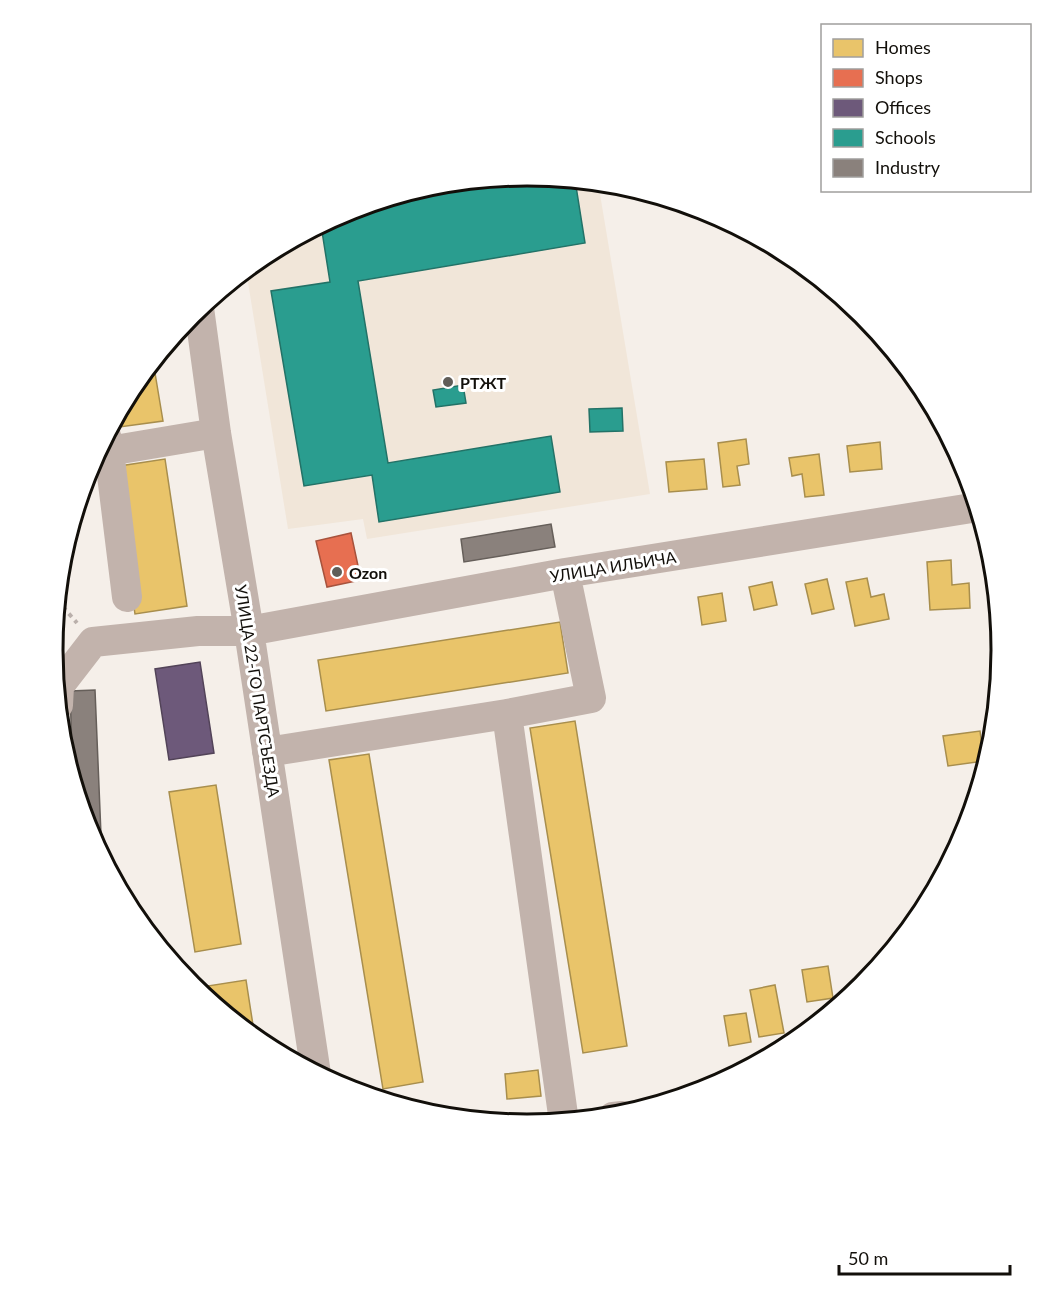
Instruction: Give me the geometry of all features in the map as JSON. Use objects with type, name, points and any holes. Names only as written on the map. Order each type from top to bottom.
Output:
[{"type":"street","name":"УЛИЦА 22-ГО ПАРТСЪЕЗДА","points":[[201,320],[216,433],[249,632],[314,1063]]},
{"type":"street","points":[[112,443],[216,433]]},
{"type":"street","points":[[108,451],[127,597]]},
{"type":"street","name":"УЛИЦА ИЛЬИЧА","points":[[64,680],[93,642],[198,631],[249,632],[565,573],[969,508]]},
{"type":"street","points":[[267,752],[507,714],[591,698],[565,573]]},
{"type":"street","points":[[507,714],[563,1114]]},
{"type":"shaded area","name":"РТЖТ","points":[[497,187],[558,187],[600,192],[650,494],[367,539],[363,519],[288,529],[248,280],[269,264],[322,234],[350,221],[407,202],[467,190]]},
{"type":"building: Homes","points":[[155,373],[163,421],[120,427]]},
{"type":"building: Homes","points":[[746,439],[749,464],[737,466],[740,485],[723,487],[718,443]]},
{"type":"building: Homes","points":[[880,442],[882,469],[850,472],[847,446]]},
{"type":"building: Homes","points":[[819,454],[824,495],[805,497],[802,474],[792,476],[789,458]]},
{"type":"building: Homes","points":[[165,459],[187,606],[135,614],[113,467]]},
{"type":"building: Homes","points":[[704,459],[707,489],[669,492],[666,462]]},
{"type":"building: Homes","points":[[951,560],[952,585],[969,583],[970,608],[930,610],[927,562]]},
{"type":"building: Homes","points":[[867,578],[871,597],[884,594],[889,619],[855,626],[846,582]]},
{"type":"building: Homes","points":[[827,579],[834,609],[812,614],[805,584]]},
{"type":"building: Homes","points":[[772,582],[777,605],[754,610],[749,587]]},
{"type":"building: Homes","points":[[722,593],[726,621],[702,625],[698,597]]},
{"type":"building: Homes","points":[[560,622],[568,673],[326,711],[318,660]]},
{"type":"building: Homes","points":[[575,721],[627,1046],[583,1053],[530,728]]},
{"type":"building: Homes","points":[[980,731],[982,746],[978,762],[948,766],[943,736]]},
{"type":"building: Homes","points":[[369,754],[423,1082],[383,1089],[329,760]]},
{"type":"building: Homes","points":[[216,785],[241,944],[195,952],[169,792]]},
{"type":"building: Homes","points":[[828,966],[833,998],[807,1002],[802,970]]},
{"type":"building: Homes","points":[[246,980],[253,1025],[221,1000],[206,986]]},
{"type":"building: Homes","points":[[775,985],[784,1033],[759,1037],[750,990]]},
{"type":"building: Homes","points":[[746,1013],[751,1042],[729,1046],[724,1016]]},
{"type":"building: Homes","points":[[538,1070],[541,1096],[507,1099],[505,1074]]},
{"type":"building: Shops","points":[[351,533],[361,580],[327,587],[316,541]]},
{"type":"building: Offices","points":[[200,662],[214,753],[169,760],[155,669]]},
{"type":"building: Schools","points":[[528,186],[576,189],[585,243],[358,281],[388,463],[551,436],[560,492],[379,522],[372,475],[304,486],[271,291],[330,282],[322,234],[350,221],[407,202],[467,190]]},
{"type":"building: Schools","points":[[463,385],[466,403],[436,407],[433,390]]},
{"type":"building: Schools","points":[[622,408],[623,431],[590,432],[589,409]]},
{"type":"building: Industry","points":[[551,524],[555,547],[464,562],[461,539]]},
{"type":"building: Industry","points":[[95,690],[101,834],[79,771],[72,741],[70,691]]},
{"type":"place","name":"РТЖТ","points":[[448,382]]},
{"type":"place","name":"Ozon","points":[[337,572]]}]
